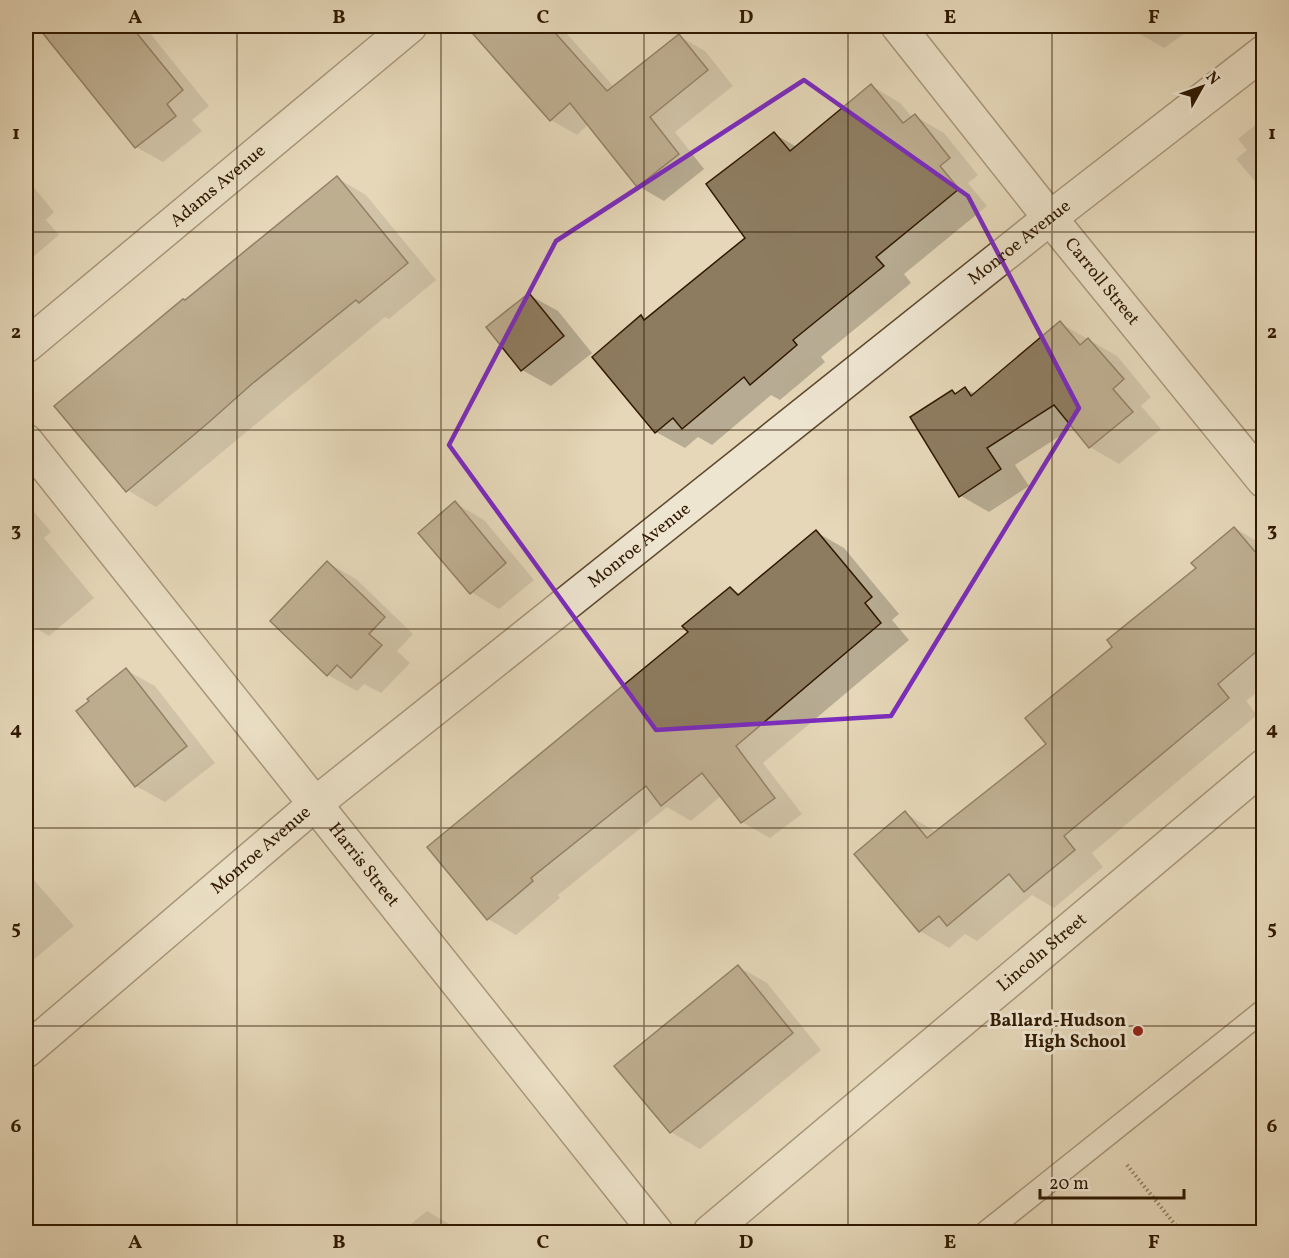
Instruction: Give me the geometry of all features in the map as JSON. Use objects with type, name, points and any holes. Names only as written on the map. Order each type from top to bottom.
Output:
[{"type":"street","name":"Adams Avenue","points":[[26,346],[410,26]]},
{"type":"street","name":"Carroll Street","points":[[898,26],[1050,219],[1263,481]]},
{"type":"street","name":"Monroe Avenue","points":[[26,1052],[315,804],[1263,52]]},
{"type":"street","name":"Harris Street","points":[[26,441],[656,1233]]},
{"type":"street","name":"Lincoln Street","points":[[710,1233],[1263,766]]},
{"type":"lane","points":[[986,1233],[1263,1010]]},
{"type":"path","points":[[1104,1137],[1181,1233]]},
{"type":"highlighted area","points":[[804,80],[968,196],[1079,408],[891,716],[656,730],[449,445],[556,241]]},
{"type":"building","points":[[37,26],[131,26],[183,90],[167,104],[176,116],[135,148]]},
{"type":"building","points":[[466,26],[549,26],[607,91],[679,34],[708,70],[650,117],[679,154],[637,187],[570,103],[550,121]]},
{"type":"building","points":[[871,84],[903,123],[915,114],[950,158],[940,166],[959,189],[876,257],[884,266],[793,340],[797,345],[750,385],[744,377],[682,429],[673,418],[655,433],[592,357],[641,315],[644,320],[745,238],[706,184],[774,132],[790,151]]},
{"type":"building","points":[[337,176],[408,263],[359,303],[356,300],[253,383],[126,492],[54,406]]},
{"type":"building","points":[[529,293],[564,336],[521,371],[486,327]]},
{"type":"building","points":[[1060,321],[1080,345],[1088,338],[1124,379],[1113,389],[1133,412],[1089,448],[1054,405],[987,448],[1001,469],[959,497],[910,417],[952,390],[955,394],[965,387],[971,396]]},
{"type":"building","points":[[455,501],[506,563],[470,594],[418,533]]},
{"type":"building","points":[[1234,527],[1263,561],[1263,646],[1218,684],[1229,698],[1064,836],[1075,850],[1024,892],[1009,874],[947,926],[939,916],[919,932],[854,854],[905,811],[927,838],[1046,744],[1025,718],[1112,647],[1107,640],[1196,568],[1191,563]]},
{"type":"building","points":[[816,530],[872,597],[865,603],[881,623],[736,746],[775,798],[741,823],[702,773],[661,806],[646,786],[531,878],[533,881],[487,920],[427,847],[688,632],[682,626],[730,587],[738,595]]},
{"type":"building","points":[[327,561],[385,617],[369,634],[382,645],[351,678],[337,665],[327,676],[270,621]]},
{"type":"building","points":[[126,668],[187,746],[135,787],[76,711],[89,701],[87,699]]},
{"type":"building","points":[[738,965],[793,1033],[670,1133],[614,1066]]},
{"type":"place","name":"Ballard-Hudson High School","points":[[1138,1031]]}]
